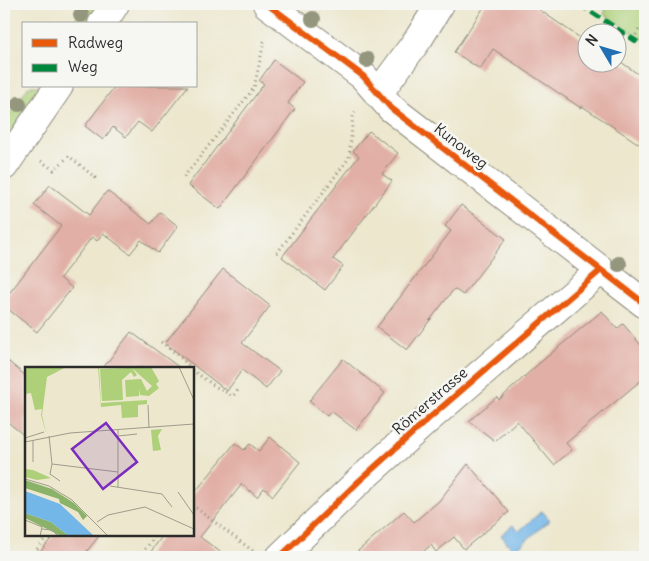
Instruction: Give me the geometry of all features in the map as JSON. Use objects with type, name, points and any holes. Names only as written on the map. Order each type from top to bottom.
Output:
[{"type":"street","points":[[103,22],[115,4]]},
{"type":"street","points":[[376,91],[419,38],[440,4]]},
{"type":"street","name":"Kunoweg","points":[[276,10],[363,76],[391,108],[645,304]]},
{"type":"street","points":[[11,155],[58,88]]},
{"type":"street","name":"Römerstrasse","points":[[280,557],[358,482],[427,420],[601,270]]},
{"type":"path","points":[[184,177],[254,88],[264,42],[276,10]]},
{"type":"path","points":[[633,39],[645,21]]},
{"type":"path","points":[[277,253],[349,158],[353,115],[376,91]]},
{"type":"path","points":[[11,155],[54,170],[68,156],[98,180]]},
{"type":"path","points":[[161,342],[190,367]]},
{"type":"path","points":[[4,359],[12,365]]},
{"type":"path","points":[[194,370],[216,387],[233,396],[239,389]]},
{"type":"path","points":[[194,506],[254,551]]},
{"type":"path","points":[[34,553],[47,536]]},
{"type":"path","points":[[139,557],[155,536]]},
{"type":"green space","points":[[86,4],[99,4],[86,22],[73,22]]},
{"type":"green space","points":[[597,4],[645,4],[645,41],[626,28],[626,22],[616,22],[604,14],[606,10]]},
{"type":"green space","points":[[28,88],[41,88],[4,141],[4,122]]},
{"type":"water","points":[[542,511],[550,520],[514,551],[501,535],[513,525],[519,531]]},
{"type":"building","points":[[486,4],[531,4],[576,35],[576,72],[626,72],[626,66],[645,79],[645,148],[493,49],[480,69],[454,52]]},
{"type":"building","points":[[274,60],[303,82],[288,103],[295,109],[220,209],[188,185],[264,84],[259,81]]},
{"type":"building","points":[[114,88],[186,88],[152,132],[138,122],[126,137],[113,127],[103,140],[85,126]]},
{"type":"building","points":[[369,131],[398,153],[382,174],[392,181],[333,259],[343,266],[325,290],[282,257],[359,156],[353,151]]},
{"type":"building","points":[[50,185],[89,215],[107,191],[151,224],[160,212],[178,226],[158,253],[141,240],[130,254],[103,233],[97,241],[92,237],[60,278],[72,288],[37,332],[4,306],[4,300],[61,226],[34,205]]},
{"type":"building","points":[[461,205],[506,239],[463,295],[454,289],[407,350],[377,327],[451,231],[445,226]]},
{"type":"building","points":[[223,269],[270,306],[242,343],[280,371],[266,389],[242,370],[227,391],[165,343]]},
{"type":"building","points":[[602,311],[617,329],[623,324],[645,350],[645,377],[566,443],[572,450],[554,465],[517,421],[495,441],[469,421],[497,397],[499,400],[536,366]]},
{"type":"building","points":[[131,332],[179,367],[104,367]]},
{"type":"building","points":[[4,358],[25,375],[25,436],[4,419]]},
{"type":"building","points":[[343,359],[385,393],[356,430],[331,411],[327,416],[309,401]]},
{"type":"building","points":[[270,437],[300,462],[273,496],[264,488],[257,497],[242,484],[200,537],[227,557],[147,557],[162,536],[194,536],[194,494],[235,443],[244,450],[250,444],[259,451]]},
{"type":"building","points":[[468,464],[509,512],[464,549],[454,537],[436,552],[431,545],[417,557],[351,557],[404,511],[414,522],[439,501]]},
{"type":"building","points":[[53,536],[99,536],[82,557],[36,557]]},
{"type":"marked path","points":[[579,4],[645,47]]},
{"type":"cycle path","points":[[267,4],[363,76],[391,108],[645,304]]},
{"type":"cycle path","points":[[280,557],[358,482],[427,420],[601,270]]}]
